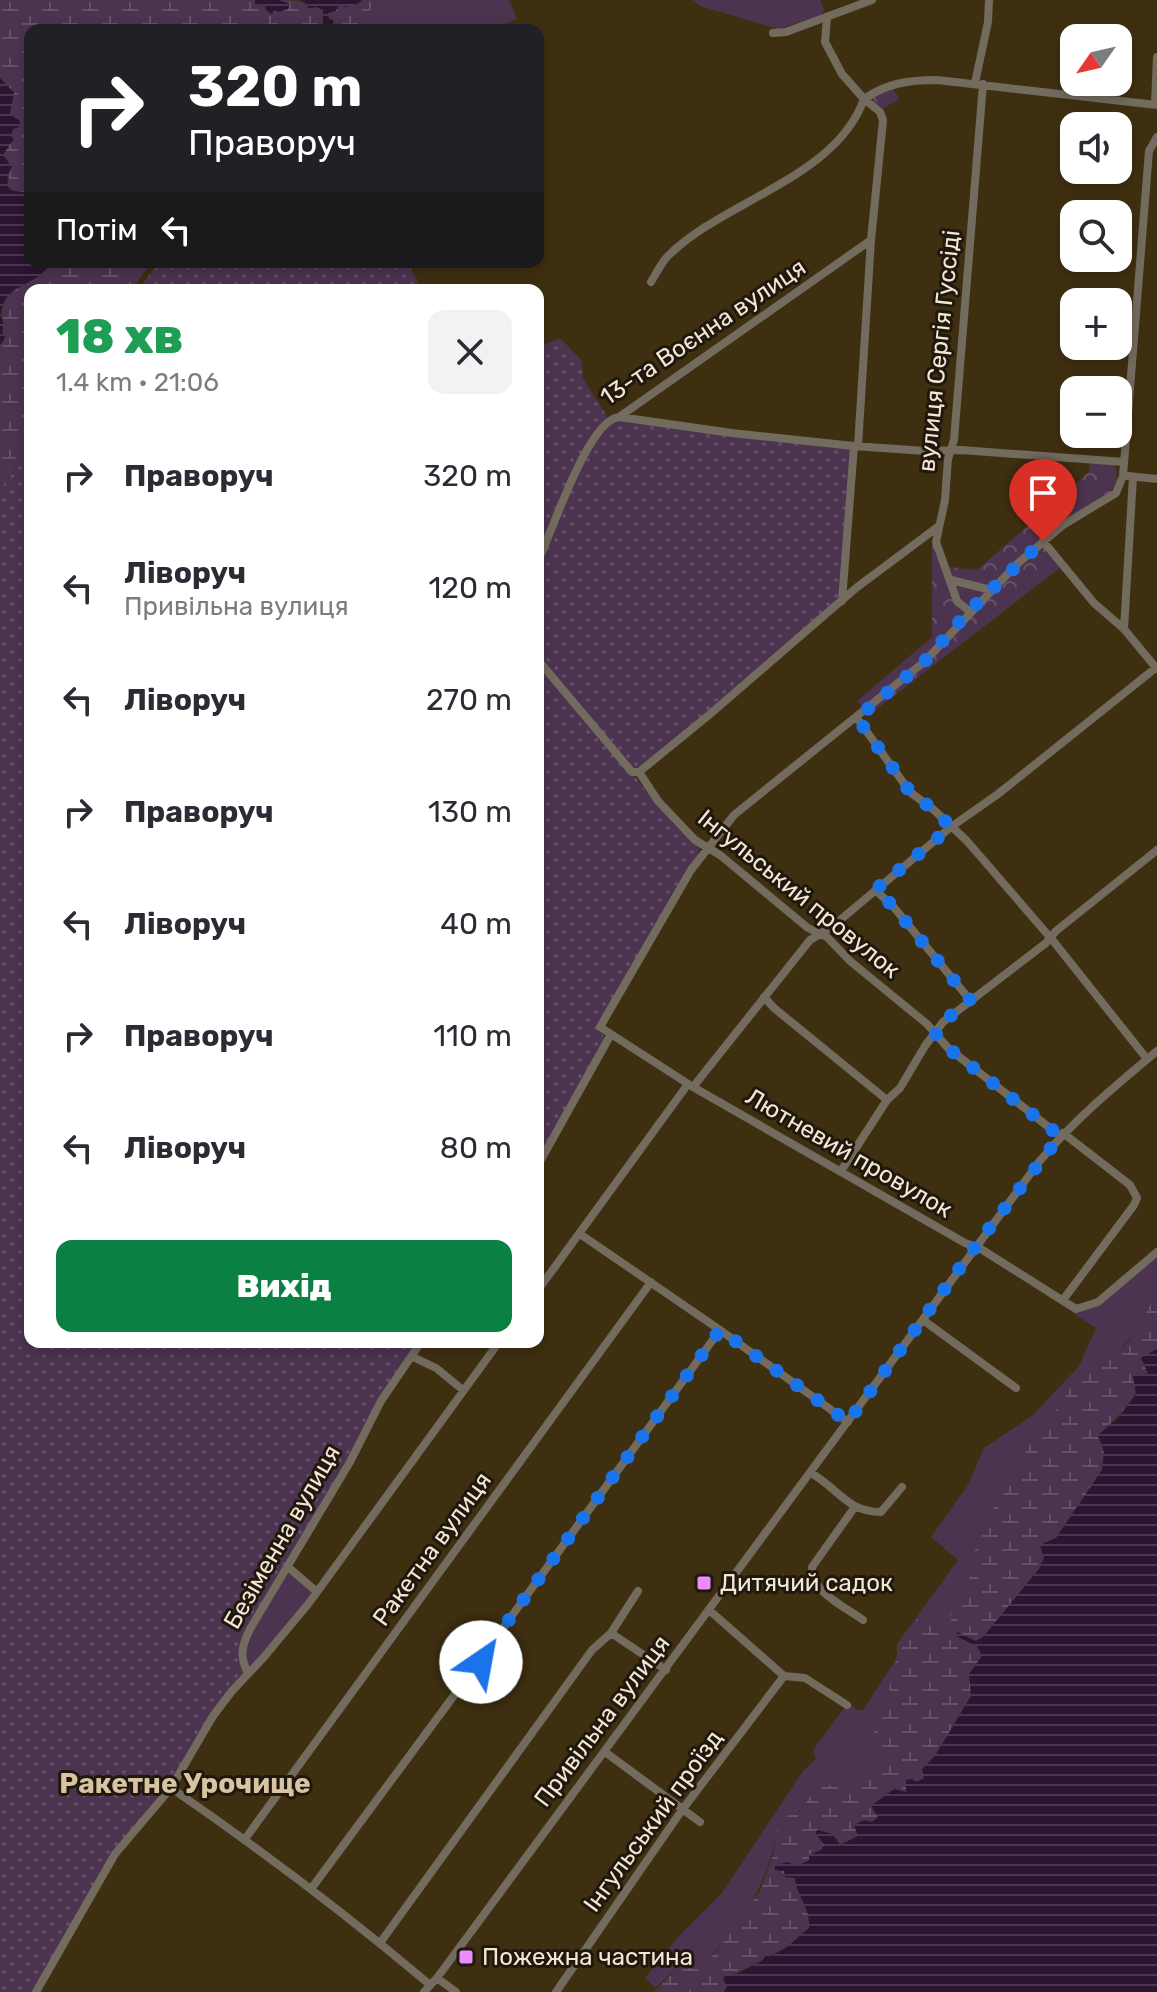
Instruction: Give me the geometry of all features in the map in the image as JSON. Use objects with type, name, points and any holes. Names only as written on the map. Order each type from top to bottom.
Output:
[{"type":"street","points":[[773,33],[786,32],[872,0]]},
{"type":"street","name":"вулиця Сергія Гуссіді","points":[[969,611],[957,601],[936,542],[951,450],[979,84],[989,0]]},
{"type":"street","points":[[827,18],[825,42],[842,74],[880,112],[883,120],[841,602]]},
{"type":"street","points":[[651,282],[666,258],[705,226],[819,159],[858,116],[864,99],[880,88],[914,80],[979,84],[1156,104],[1157,57]]},
{"type":"street","points":[[1124,629],[1128,476],[1124,462],[1149,151],[1157,137]]},
{"type":"street","name":"13-та Воєнна вулиця","points":[[544,547],[587,445],[609,419],[619,417],[871,240]]},
{"type":"street","points":[[619,417],[856,446],[1124,462]]},
{"type":"street","points":[[1128,476],[1157,479]]},
{"type":"street","points":[[710,848],[734,815],[924,662],[969,611],[1043,541],[1116,493],[1128,476]]},
{"type":"street","points":[[639,772],[841,602],[939,526]]},
{"type":"street","points":[[544,1282],[690,1085],[818,934],[833,926],[951,827],[998,794],[1157,668],[1124,629],[1094,603],[1043,541]]},
{"type":"street","points":[[951,580],[991,590]]},
{"type":"street","name":"Інгульський провулок","points":[[544,667],[632,772],[639,772],[658,801],[695,840],[710,848],[818,934],[827,937],[948,1048],[1130,1185],[1137,1198],[1134,1205],[1063,1300]]},
{"type":"street","points":[[857,718],[910,792],[967,841],[1147,1059]]},
{"type":"street","name":"Лютневий провулок","points":[[710,848],[691,870],[600,1027],[690,1085],[1063,1300]]},
{"type":"street","points":[[841,1171],[943,1022],[1157,850]]},
{"type":"street","points":[[875,890],[892,905],[970,1000]]},
{"type":"street","points":[[764,997],[887,1100]]},
{"type":"street","points":[[544,1154],[610,1036]]},
{"type":"street","name":"Привільна вулиця","points":[[427,1988],[1061,1135],[1157,1051]]},
{"type":"street","points":[[580,1234],[848,1422]]},
{"type":"street","points":[[1063,1300],[1076,1309],[1088,1307],[1157,1252]]},
{"type":"street","name":"Ракетна вулиця","points":[[245,1839],[651,1282]]},
{"type":"street","points":[[923,1320],[1016,1388]]},
{"type":"street","points":[[311,1889],[461,1686],[467,1683],[508,1621],[720,1330]]},
{"type":"street","name":"Безіменна вулиця","points":[[248,1673],[242,1658],[244,1641],[350,1462],[381,1401],[418,1348]]},
{"type":"street","points":[[36,1992],[115,1854],[171,1788],[213,1716],[317,1592],[494,1348]]},
{"type":"street","points":[[413,1357],[436,1368],[463,1390]]},
{"type":"street","points":[[811,1473],[826,1482],[854,1508],[868,1512],[881,1512],[902,1487]]},
{"type":"street","points":[[854,1508],[812,1567],[812,1576],[817,1586],[863,1620]]},
{"type":"street","points":[[288,1567],[317,1592]]},
{"type":"street","points":[[380,1943],[592,1650],[611,1633],[638,1591]]},
{"type":"street","points":[[709,1610],[784,1676],[805,1678],[847,1705]]},
{"type":"street","points":[[611,1633],[666,1670]]},
{"type":"street","name":"Інгульський проїзд","points":[[556,1992],[682,1810],[784,1676]]},
{"type":"street","points":[[605,1752],[700,1822]]},
{"type":"street","points":[[171,1788],[311,1889],[380,1943],[427,1988]]},
{"type":"street","points":[[437,1978],[456,1992]]},
{"type":"green space","points":[[0,0],[255,0],[255,4],[274,10],[282,2],[279,0],[293,0],[311,9],[316,7],[323,10],[325,24],[268,24],[237,9],[236,14],[257,24],[24,24],[24,192],[8,187],[9,173],[3,155],[13,139],[9,114],[14,92],[0,78]]},
{"type":"green space","points":[[362,0],[381,0],[358,24],[333,24],[333,20],[329,19],[328,13],[340,5],[357,5]]},
{"type":"green space","points":[[381,0],[509,0],[517,19],[504,24],[358,24]]},
{"type":"green space","points":[[693,0],[820,0],[824,10],[820,16],[778,29],[700,6]]},
{"type":"green space","points":[[237,8],[269,24],[256,24],[236,14]]},
{"type":"green space","points":[[892,87],[899,99],[880,110],[873,97]]},
{"type":"green space","points":[[46,268],[148,268],[136,284],[24,284],[24,436],[17,449],[14,470],[8,477],[0,479],[0,346],[5,338],[2,313],[9,294],[14,289]]},
{"type":"green space","points":[[154,268],[411,268],[418,284],[142,284]]},
{"type":"green space","points":[[560,338],[581,360],[583,379],[609,419],[849,449],[852,454],[840,592],[834,605],[634,775],[652,799],[699,848],[698,855],[596,1028],[603,1034],[605,1042],[544,1152],[544,345]]},
{"type":"green space","points":[[24,433],[24,452],[0,489],[0,479],[10,467]]},
{"type":"green space","points":[[24,452],[24,1348],[414,1348],[243,1640],[245,1673],[168,1787],[112,1852],[33,1992],[0,1992],[0,489]]},
{"type":"green space","points":[[1090,462],[1114,464],[1116,482],[1110,492],[1057,524],[1040,539],[1061,567],[869,715],[857,701],[932,637],[932,543],[943,547],[943,557],[949,567],[977,570],[1089,472]]},
{"type":"green space","points":[[1157,1249],[1157,1293],[1135,1332],[1114,1358],[1100,1362],[1027,1448],[1017,1475],[975,1541],[976,1570],[965,1587],[953,1627],[947,1632],[919,1616],[889,1689],[894,1698],[883,1710],[883,1759],[853,1778],[830,1786],[826,1776],[797,1813],[777,1829],[760,1886],[730,1934],[703,1965],[682,1963],[655,1988],[645,1978],[677,1938],[722,1893],[803,1771],[816,1759],[813,1750],[848,1703],[863,1710],[897,1658],[897,1644],[958,1560],[931,1537],[968,1485],[984,1448],[1033,1415],[1079,1366],[1096,1328],[1073,1313],[1078,1306],[1096,1300]]},
{"type":"green space","points":[[1157,1293],[1157,1349],[1141,1358],[1148,1373],[1143,1382],[1126,1406],[1098,1435],[1104,1452],[1102,1470],[1056,1538],[1040,1545],[1044,1558],[1039,1569],[983,1637],[976,1642],[958,1632],[956,1636],[977,1646],[982,1656],[969,1674],[971,1696],[935,1756],[922,1769],[924,1778],[907,1793],[874,1812],[878,1817],[872,1822],[855,1826],[858,1836],[840,1845],[837,1839],[815,1833],[825,1845],[821,1850],[809,1855],[806,1862],[784,1871],[795,1878],[809,1921],[809,1928],[787,1947],[731,1976],[724,1992],[654,1992],[682,1963],[703,1965],[717,1951],[760,1891],[773,1855],[777,1829],[787,1816],[798,1813],[826,1775],[830,1786],[853,1778],[882,1759],[875,1742],[875,1727],[894,1698],[889,1689],[899,1647],[919,1616],[947,1632],[952,1627],[949,1606],[975,1570],[975,1542],[1017,1475],[1027,1448],[1050,1420],[1089,1359],[1102,1360],[1122,1349],[1138,1328]]},
{"type":"green space","points":[[289,1572],[311,1592],[311,1597],[253,1666],[248,1667],[245,1664],[246,1641]]},
{"type":"shaded area","points":[[255,0],[279,0],[290,4],[288,9],[274,10],[272,14],[265,6],[255,4]]},
{"type":"shaded area","points":[[300,0],[362,0],[351,6],[339,5],[336,11],[328,13],[333,24],[324,24],[323,10],[308,8],[307,3]]},
{"type":"shaded area","points":[[0,78],[14,93],[10,114],[20,121],[19,127],[13,129],[11,136],[14,139],[3,155],[12,167],[7,178],[8,187],[24,192],[24,268],[46,268],[39,276],[16,289],[4,302],[1,315],[5,337],[0,346]]},
{"type":"shaded area","points":[[1157,1349],[1157,1992],[724,1992],[727,1987],[723,1979],[727,1974],[732,1976],[762,1961],[766,1955],[770,1957],[809,1928],[808,1914],[795,1878],[785,1877],[784,1871],[775,1870],[775,1866],[787,1862],[804,1863],[809,1860],[809,1855],[821,1850],[824,1845],[815,1832],[818,1830],[832,1834],[840,1845],[858,1836],[854,1825],[864,1820],[872,1822],[878,1817],[871,1806],[894,1789],[906,1792],[906,1780],[917,1782],[924,1778],[922,1769],[935,1756],[971,1696],[969,1674],[982,1656],[977,1646],[956,1636],[957,1632],[976,1641],[983,1637],[1039,1569],[1044,1558],[1040,1545],[1056,1538],[1102,1470],[1104,1452],[1098,1435],[1118,1418],[1136,1395],[1133,1376],[1148,1373],[1141,1358]]},
{"type":"place","name":"Дитячий садок","points":[[704,1583]]},
{"type":"place","name":"Пожежна частина","points":[[466,1957]]},
{"type":"district","name":"Ракетне Урочище","points":[[185,1783]]},
{"type":"route","points":[[481,1662],[720,1330],[848,1422],[1060,1136],[948,1048],[935,1033],[943,1022],[970,1000],[892,905],[875,890],[951,827],[910,792],[857,718],[924,662],[969,611],[1043,541]]}]
